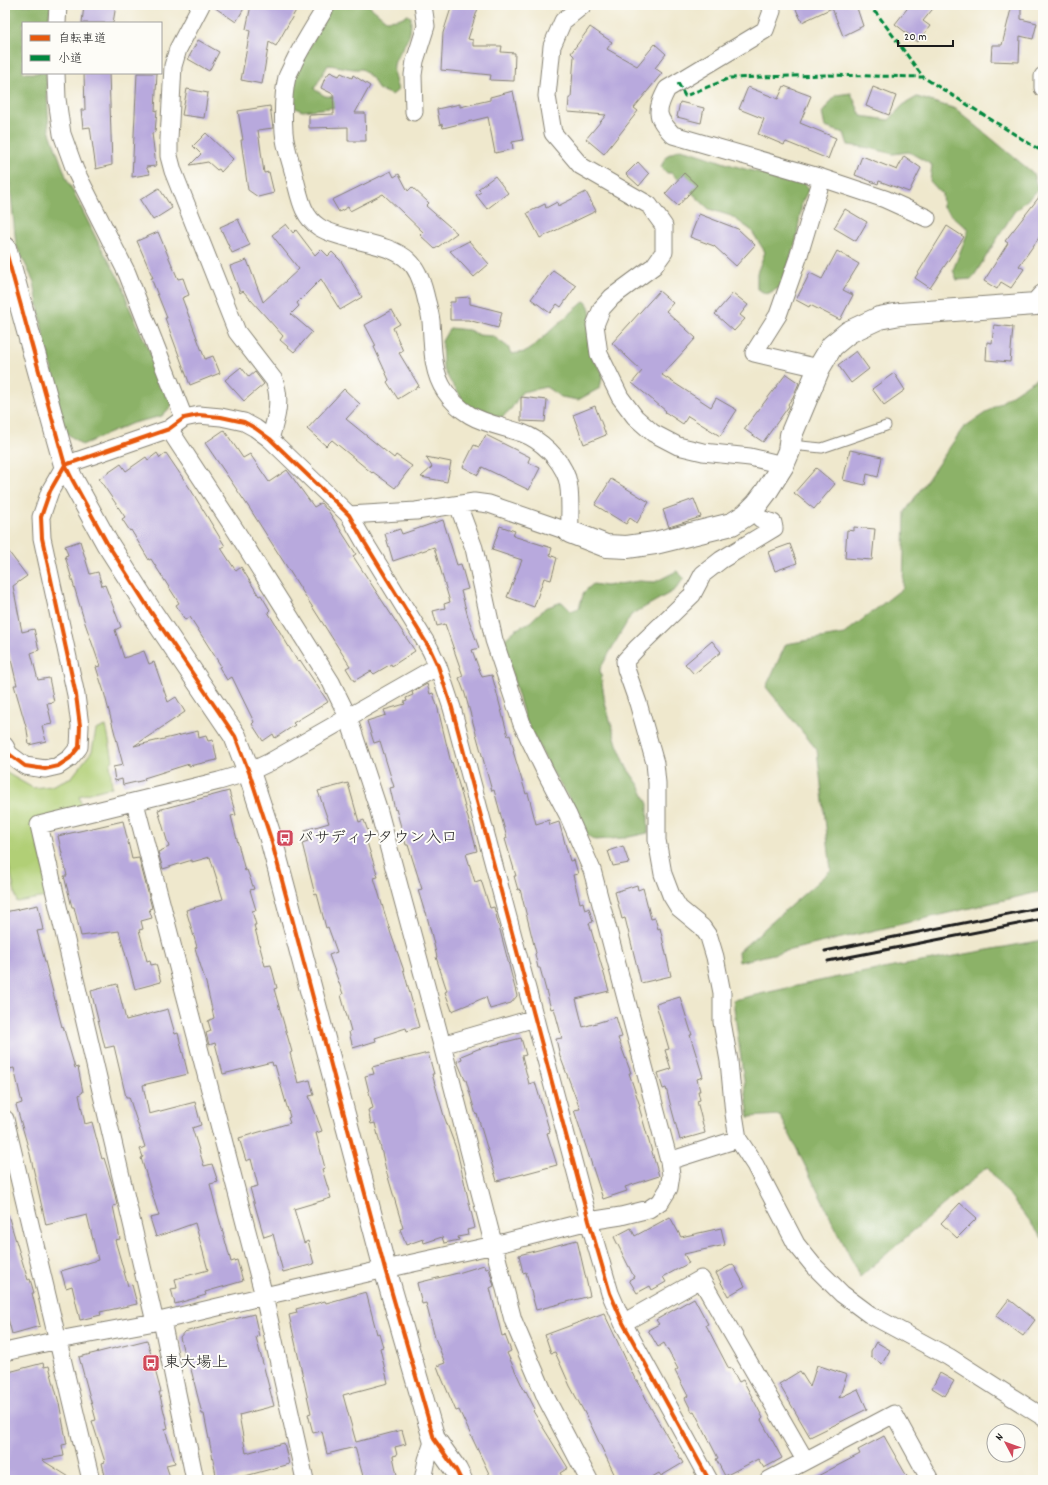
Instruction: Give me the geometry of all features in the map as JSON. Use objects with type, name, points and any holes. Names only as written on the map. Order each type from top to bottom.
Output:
[{"type":"street","points":[[57,22],[58,5]]},
{"type":"street","points":[[201,5],[178,49],[173,66],[168,139],[169,156],[173,171],[237,332],[274,380],[278,389],[277,414],[270,439]]},
{"type":"street","points":[[327,5],[302,45],[288,77],[284,98],[284,133],[302,204],[308,217],[319,227],[334,234],[397,253],[408,260],[418,271],[423,285],[431,320],[432,350],[437,374],[445,391],[457,405],[470,415],[489,423],[524,434],[543,445],[559,462],[567,478],[569,491],[570,532]]},
{"type":"street","points":[[414,112],[413,75],[415,61],[426,26],[423,5]]},
{"type":"street","points":[[583,5],[562,22],[552,46],[547,96],[553,133],[581,166],[649,205],[664,226],[664,252],[654,266],[612,297],[602,308],[595,325],[599,354],[620,397],[635,417],[653,432],[678,446],[703,452],[750,457],[787,455]]},
{"type":"street","points":[[770,5],[772,11],[765,30],[667,89],[659,104],[661,121],[674,135],[822,178],[885,199],[927,218]]},
{"type":"street","points":[[56,74],[56,99],[62,134],[75,170],[127,273],[184,418]]},
{"type":"street","points":[[1043,76],[1043,88]]},
{"type":"street","points":[[819,368],[754,353],[778,315],[798,258],[822,178]]},
{"type":"street","points":[[5,248],[65,465],[107,543],[151,612],[235,736],[249,772],[271,839],[385,1269],[434,1439],[461,1480]]},
{"type":"street","points":[[349,515],[416,511],[474,502],[489,504],[606,546],[626,547],[655,543],[732,524],[751,509],[766,492],[787,455],[791,435],[819,368],[832,346],[849,332],[878,318],[900,314],[1036,304],[1043,296]]},
{"type":"street","points":[[5,746],[8,754],[25,766],[45,769],[58,766],[70,758],[79,748],[80,726],[76,695],[42,538],[41,517],[50,491],[65,465],[169,429],[184,418],[199,415],[221,417],[244,422],[256,428],[270,439],[349,515],[430,649],[438,666],[452,708],[589,1221],[610,1293],[623,1323],[709,1480]]},
{"type":"street","points":[[169,429],[236,531],[331,682],[348,717],[378,808],[442,1045],[513,1320],[546,1398],[589,1480]]},
{"type":"street","points":[[5,1352],[58,1340],[159,1322],[264,1296],[494,1245],[589,1221],[649,1209],[660,1201],[669,1188],[671,1175],[669,1161],[592,870],[568,815],[522,724],[494,640],[474,548],[458,505]]},
{"type":"street","points":[[751,509],[761,519],[773,523],[774,528],[721,560],[703,574],[692,595],[624,662],[638,702],[655,764],[657,783],[657,840],[663,874],[670,895],[679,908],[702,926],[709,937],[715,958],[722,993],[722,1022],[729,1061],[738,1139],[755,1165],[796,1244],[842,1294],[869,1314],[950,1357],[1043,1417]]},
{"type":"street","points":[[195,1480],[159,1322],[39,825],[249,772],[270,762],[438,666]]},
{"type":"street","points":[[135,802],[264,1296],[305,1480]]},
{"type":"street","points":[[442,1045],[536,1018]]},
{"type":"street","points":[[5,1119],[91,1480]]},
{"type":"street","points":[[669,1161],[738,1139]]},
{"type":"street","points":[[623,1323],[701,1279],[805,1460]]},
{"type":"street","points":[[769,1480],[894,1414],[930,1480]]},
{"type":"street","points":[[423,1480],[427,1460],[434,1439]]},
{"type":"lane","points":[[787,455],[822,448],[886,426]]},
{"type":"green space","points":[[5,5],[51,5],[48,22],[22,22],[22,74],[46,74],[49,130],[67,179],[97,240],[122,284],[130,309],[150,352],[160,380],[173,404],[162,416],[133,423],[82,445],[64,431],[59,414],[58,395],[42,328],[34,282],[16,245],[7,154],[5,148]]},
{"type":"green space","points":[[332,5],[368,5],[386,20],[398,19],[408,15],[411,17],[411,29],[409,36],[395,61],[394,66],[395,80],[398,90],[392,95],[378,89],[373,79],[362,69],[328,65],[314,89],[325,96],[336,97],[338,107],[302,111],[289,105],[294,76]]},
{"type":"green space","points":[[851,93],[861,116],[889,120],[903,105],[917,97],[956,109],[1033,173],[1038,190],[1014,212],[972,279],[957,280],[953,270],[969,229],[960,223],[943,207],[942,194],[930,181],[932,165],[909,152],[893,154],[870,148],[848,145],[844,133],[825,127],[822,113],[836,95]]},
{"type":"green space","points":[[680,149],[753,171],[772,175],[801,178],[809,189],[802,202],[796,242],[781,287],[767,294],[757,289],[757,273],[765,252],[751,230],[731,216],[709,209],[671,173],[667,173],[661,167],[666,156]]},
{"type":"green space","points":[[585,301],[590,311],[591,318],[588,345],[589,351],[603,373],[600,388],[578,400],[561,397],[546,387],[522,392],[511,409],[502,417],[484,414],[468,407],[443,368],[442,341],[450,328],[469,330],[479,335],[493,336],[508,347],[511,354],[525,352],[534,346]]},
{"type":"green space","points":[[1043,374],[1043,891],[739,962],[738,952],[831,870],[817,750],[766,687],[786,644],[844,634],[903,588],[905,512],[963,428]]},
{"type":"green space","points":[[677,571],[684,578],[675,590],[631,615],[600,669],[605,703],[617,744],[627,768],[639,785],[648,804],[648,833],[624,838],[595,840],[587,835],[583,821],[550,768],[525,719],[506,654],[505,639],[515,630],[530,622],[545,608],[562,602],[571,611],[579,608],[584,592],[593,584],[606,586],[639,581],[655,582]]},
{"type":"green space","points":[[106,726],[113,760],[110,764],[112,787],[79,796],[82,807],[32,822],[52,896],[17,902],[5,848],[5,772],[33,788],[51,786],[72,777],[92,751],[96,730]]},
{"type":"green space","points":[[1043,940],[1043,1239],[987,1167],[860,1277],[780,1115],[749,1117],[733,1000],[833,978]]},
{"type":"building","points":[[84,5],[116,5],[113,22],[82,22]]},
{"type":"building","points":[[211,5],[246,5],[236,22]]},
{"type":"building","points":[[251,5],[299,5],[276,46],[269,42],[262,84],[241,80],[250,31],[246,29]]},
{"type":"building","points":[[452,5],[479,5],[468,39],[473,40],[473,46],[502,46],[501,52],[515,53],[514,81],[490,80],[491,75],[441,70],[443,33]]},
{"type":"building","points":[[794,5],[856,5],[863,26],[843,36],[832,8],[802,22]]},
{"type":"building","points":[[910,5],[936,5],[923,21],[930,26],[918,42],[895,24]]},
{"type":"building","points":[[1012,5],[1021,5],[1021,19],[1037,23],[1033,39],[1020,36],[1019,62],[991,61],[992,45],[1002,45]]},
{"type":"building","points":[[590,27],[612,42],[607,49],[637,66],[655,44],[666,54],[655,68],[662,73],[634,108],[638,111],[604,154],[586,139],[606,115],[568,112],[569,98],[571,98],[574,56],[571,53]]},
{"type":"building","points":[[198,40],[219,52],[209,71],[188,59]]},
{"type":"building","points":[[330,72],[339,76],[341,73],[352,78],[353,75],[370,86],[355,113],[365,113],[366,141],[348,141],[348,127],[309,128],[309,115],[334,114],[333,94],[321,88],[325,78]]},
{"type":"building","points":[[84,74],[109,74],[112,165],[96,169],[90,127],[83,128],[81,110],[85,110]]},
{"type":"building","points":[[137,74],[157,74],[155,111],[157,110],[155,132],[152,133],[156,166],[146,167],[150,174],[132,177]]},
{"type":"building","points":[[784,86],[811,96],[800,123],[836,138],[828,159],[786,142],[784,145],[758,134],[764,119],[739,109],[748,87],[778,99]]},
{"type":"building","points":[[873,87],[896,96],[889,115],[866,106]]},
{"type":"building","points":[[187,89],[208,93],[204,118],[182,115]]},
{"type":"building","points":[[513,91],[523,140],[512,142],[513,149],[495,153],[488,117],[443,128],[442,124],[440,125],[437,109],[460,104],[460,107],[490,100],[490,97]]},
{"type":"building","points":[[680,102],[704,108],[701,123],[677,117]]},
{"type":"building","points":[[270,106],[273,128],[258,130],[264,173],[269,172],[274,193],[258,197],[248,190],[241,140],[243,140],[238,111]]},
{"type":"building","points":[[206,133],[233,159],[221,172],[208,162],[190,165],[201,154],[193,146]]},
{"type":"building","points":[[862,156],[897,170],[904,156],[921,168],[909,192],[879,181],[878,184],[855,175]]},
{"type":"building","points":[[638,162],[649,174],[639,186],[626,174]]},
{"type":"building","points":[[391,171],[394,177],[399,174],[408,191],[412,187],[429,203],[426,206],[457,233],[435,249],[420,235],[423,232],[383,194],[350,211],[348,207],[339,212],[332,200]]},
{"type":"building","points":[[684,173],[697,185],[678,206],[665,194]]},
{"type":"building","points":[[495,176],[508,193],[487,209],[476,195],[481,192],[478,189]]},
{"type":"building","points":[[159,188],[172,208],[153,220],[140,200]]},
{"type":"building","points":[[586,192],[596,211],[540,238],[527,213],[545,204],[546,208],[557,202],[558,206]]},
{"type":"building","points":[[1043,192],[1043,232],[1019,266],[1024,269],[1011,288],[1001,282],[997,289],[984,281],[1008,243],[1005,241]]},
{"type":"building","points":[[845,209],[867,222],[856,241],[834,228]]},
{"type":"building","points":[[699,214],[738,229],[755,245],[736,266],[714,246],[690,237]]},
{"type":"building","points":[[238,219],[250,245],[232,253],[220,227]]},
{"type":"building","points":[[286,224],[293,233],[296,230],[315,255],[321,249],[328,256],[332,252],[341,261],[362,297],[340,310],[321,279],[297,303],[299,306],[291,314],[312,332],[294,352],[280,340],[283,336],[243,291],[240,293],[230,266],[247,260],[263,302],[299,269],[272,235]]},
{"type":"building","points":[[947,226],[964,237],[930,288],[915,278]]},
{"type":"building","points":[[158,232],[178,279],[183,278],[189,295],[182,298],[205,359],[213,356],[220,373],[190,385],[165,318],[167,318],[151,278],[153,278],[137,241]]},
{"type":"building","points":[[469,241],[489,264],[474,277],[450,251]]},
{"type":"building","points":[[837,251],[859,264],[843,290],[853,295],[840,320],[810,305],[809,307],[796,300],[810,273],[822,279]]},
{"type":"building","points":[[553,270],[576,286],[561,307],[557,304],[550,313],[531,299]]},
{"type":"building","points":[[659,291],[673,303],[666,311],[696,338],[662,375],[711,407],[716,398],[737,410],[720,436],[688,416],[683,424],[665,412],[666,411],[632,383],[642,371],[612,343]]},
{"type":"building","points":[[733,293],[748,305],[740,315],[745,319],[734,331],[715,314]]},
{"type":"building","points":[[470,297],[470,304],[502,312],[498,328],[468,320],[450,320],[450,302],[455,302],[455,298]]},
{"type":"building","points":[[392,310],[400,324],[393,328],[403,351],[399,353],[419,386],[398,399],[387,382],[389,380],[374,347],[376,346],[365,325]]},
{"type":"building","points":[[994,325],[1013,327],[1010,362],[986,360],[987,342],[992,343]]},
{"type":"building","points":[[856,351],[869,369],[851,383],[838,365]]},
{"type":"building","points":[[241,367],[249,377],[255,372],[264,384],[244,401],[225,380]]},
{"type":"building","points":[[894,373],[905,390],[884,405],[872,389]]},
{"type":"building","points":[[786,374],[799,383],[788,404],[789,406],[763,442],[744,429]]},
{"type":"building","points":[[344,389],[360,404],[346,419],[394,458],[396,455],[412,466],[395,488],[373,472],[372,473],[332,440],[326,446],[307,429]]},
{"type":"building","points":[[521,397],[547,400],[545,422],[521,421]]},
{"type":"building","points":[[595,406],[606,435],[584,444],[573,415]]},
{"type":"building","points":[[224,430],[243,458],[250,454],[269,482],[287,470],[314,507],[321,503],[327,509],[356,554],[353,556],[415,651],[392,666],[391,664],[374,674],[371,671],[354,681],[346,668],[350,666],[250,509],[205,443]]},
{"type":"building","points":[[486,435],[530,457],[528,462],[540,468],[529,490],[482,467],[478,475],[463,467],[474,445],[479,447]]},
{"type":"building","points":[[850,450],[882,457],[878,477],[867,474],[865,485],[843,480]]},
{"type":"building","points":[[157,453],[160,458],[166,453],[191,490],[225,546],[221,548],[236,571],[241,567],[259,596],[261,595],[270,610],[268,612],[298,662],[300,660],[328,702],[293,723],[295,725],[275,738],[273,734],[263,741],[252,724],[254,722],[232,677],[227,680],[219,667],[221,666],[190,617],[185,620],[176,605],[179,603],[151,559],[149,560],[131,530],[130,531],[122,519],[125,517],[99,479],[121,464],[126,471],[146,457],[148,460]]},
{"type":"building","points":[[426,457],[451,462],[447,482],[421,477],[432,467]]},
{"type":"building","points":[[816,468],[835,484],[814,509],[794,493]]},
{"type":"building","points":[[611,479],[649,502],[637,523],[630,518],[626,524],[595,505]]},
{"type":"building","points":[[694,499],[701,517],[669,527],[663,510]]},
{"type":"building","points":[[443,520],[457,565],[461,564],[468,589],[461,591],[479,648],[472,650],[482,677],[492,675],[508,736],[510,735],[513,751],[526,794],[528,793],[536,824],[549,820],[550,825],[559,822],[570,861],[574,860],[578,874],[573,875],[580,903],[583,902],[585,910],[589,908],[593,922],[589,923],[609,991],[576,999],[583,1027],[616,1017],[622,1037],[618,1038],[631,1073],[629,1073],[640,1106],[639,1107],[659,1176],[625,1187],[627,1191],[603,1199],[574,1110],[580,1109],[560,1056],[556,1039],[562,1038],[554,1008],[551,1009],[540,968],[538,968],[536,953],[520,889],[518,890],[514,876],[516,876],[505,839],[507,838],[494,790],[492,791],[465,694],[459,678],[463,676],[445,624],[437,626],[433,611],[445,608],[444,604],[450,602],[434,547],[393,561],[385,534],[400,529],[402,534]]},
{"type":"building","points":[[500,526],[515,531],[513,536],[552,548],[550,555],[557,558],[551,580],[544,578],[534,607],[507,597],[522,560],[492,550]]},
{"type":"building","points":[[854,527],[875,529],[872,560],[845,558],[847,530],[854,531]]},
{"type":"building","points":[[80,541],[90,574],[98,572],[102,586],[105,585],[121,627],[115,630],[124,658],[144,651],[149,664],[154,662],[168,702],[176,697],[185,712],[134,746],[198,731],[199,738],[206,736],[208,741],[213,740],[217,760],[189,766],[189,764],[144,778],[145,780],[123,785],[122,779],[115,781],[113,767],[123,765],[96,667],[100,666],[85,623],[65,556],[68,555],[65,546]]},
{"type":"building","points":[[790,544],[797,563],[775,571],[768,552]]},
{"type":"building","points":[[5,547],[27,576],[13,586],[22,632],[34,629],[39,650],[31,653],[38,680],[49,678],[54,702],[47,703],[52,724],[42,726],[46,741],[29,745],[27,730],[14,685],[17,685],[5,634]]},
{"type":"building","points":[[712,641],[721,652],[694,674],[685,664]]},
{"type":"building","points":[[427,684],[430,694],[433,693],[438,709],[451,763],[452,762],[459,785],[477,851],[466,854],[475,882],[481,880],[490,908],[494,907],[517,996],[511,1003],[490,1009],[486,997],[452,1011],[445,992],[447,991],[436,957],[426,912],[425,913],[418,890],[422,889],[408,845],[406,845],[396,809],[395,810],[390,788],[394,787],[380,741],[374,743],[367,721],[386,715],[384,710],[405,704],[404,702],[407,701],[406,698],[413,695],[412,692]]},
{"type":"building","points":[[348,783],[359,822],[364,820],[370,837],[366,839],[378,877],[374,878],[403,968],[419,1027],[407,1031],[406,1028],[375,1038],[376,1041],[353,1048],[349,1032],[351,1031],[341,995],[343,994],[329,955],[337,952],[328,927],[326,928],[317,894],[315,895],[302,843],[308,841],[305,830],[329,823],[318,791]]},
{"type":"building","points":[[229,791],[236,815],[231,816],[245,871],[247,870],[254,889],[250,890],[256,910],[252,911],[256,925],[254,925],[265,966],[271,965],[277,988],[274,989],[292,1052],[290,1053],[298,1083],[310,1080],[314,1095],[309,1096],[322,1131],[316,1133],[325,1168],[322,1169],[331,1198],[294,1209],[304,1243],[308,1241],[314,1264],[283,1272],[273,1234],[264,1237],[250,1188],[258,1186],[251,1159],[246,1161],[239,1138],[290,1123],[288,1118],[290,1117],[275,1065],[273,1066],[272,1062],[223,1074],[215,1043],[209,1045],[206,1033],[211,1031],[208,1021],[214,1018],[206,983],[195,948],[197,947],[186,910],[223,899],[210,857],[192,862],[192,860],[163,869],[158,852],[169,847],[158,810]]},
{"type":"building","points":[[123,821],[132,859],[139,858],[152,908],[149,909],[152,918],[141,921],[143,929],[139,930],[147,961],[150,960],[151,965],[156,964],[161,982],[135,989],[119,931],[81,936],[64,876],[67,876],[58,836]]},
{"type":"building","points":[[623,846],[629,863],[613,866],[608,851]]},
{"type":"building","points":[[637,885],[638,890],[643,888],[651,919],[655,918],[658,929],[660,928],[671,976],[641,983],[625,918],[622,919],[615,892]]},
{"type":"building","points":[[38,905],[43,930],[37,931],[62,1027],[63,1026],[75,1068],[78,1067],[83,1092],[79,1095],[85,1124],[92,1122],[102,1159],[104,1158],[114,1190],[117,1205],[113,1206],[120,1239],[115,1240],[128,1286],[132,1285],[137,1304],[100,1312],[101,1315],[80,1320],[72,1286],[66,1288],[61,1271],[98,1260],[87,1215],[46,1225],[30,1154],[16,1105],[22,1103],[14,1068],[5,1070],[5,912]]},
{"type":"building","points":[[117,984],[126,1020],[168,1009],[175,1034],[178,1033],[188,1074],[143,1085],[149,1114],[195,1102],[201,1125],[192,1128],[204,1166],[212,1164],[218,1182],[210,1184],[214,1200],[231,1262],[237,1260],[243,1281],[205,1292],[206,1295],[175,1304],[171,1289],[177,1288],[175,1279],[208,1270],[195,1223],[156,1237],[150,1218],[159,1216],[141,1158],[143,1157],[140,1149],[145,1147],[129,1097],[126,1097],[114,1046],[105,1048],[91,991]]},
{"type":"building","points":[[680,997],[703,1077],[697,1079],[700,1091],[698,1091],[700,1100],[697,1101],[705,1133],[680,1140],[666,1088],[663,1089],[658,1073],[671,1069],[665,1050],[669,1049],[656,1004]]},
{"type":"building","points":[[521,1038],[526,1055],[522,1056],[529,1084],[535,1082],[550,1132],[547,1133],[557,1165],[497,1181],[466,1080],[457,1061],[462,1059],[461,1056],[478,1049]]},
{"type":"building","points":[[428,1053],[434,1074],[432,1074],[444,1116],[457,1151],[475,1228],[467,1230],[468,1235],[458,1237],[459,1240],[444,1243],[442,1237],[424,1243],[423,1239],[406,1245],[400,1229],[403,1228],[386,1170],[375,1123],[371,1124],[368,1110],[373,1108],[365,1076],[374,1074],[372,1067]]},
{"type":"building","points":[[960,1203],[977,1218],[957,1238],[941,1223]]},
{"type":"building","points":[[8,1215],[28,1280],[30,1279],[40,1326],[12,1334],[5,1307],[5,1216]]},
{"type":"building","points":[[670,1217],[681,1237],[721,1228],[725,1245],[684,1254],[689,1263],[663,1277],[666,1282],[652,1290],[650,1286],[637,1293],[629,1280],[634,1277],[614,1237],[631,1228],[635,1236]]},
{"type":"building","points":[[577,1240],[590,1296],[536,1310],[526,1272],[523,1273],[519,1255]]},
{"type":"building","points":[[733,1264],[745,1286],[728,1296],[716,1273]]},
{"type":"building","points":[[484,1265],[486,1269],[489,1268],[494,1286],[490,1288],[502,1336],[505,1335],[511,1351],[507,1353],[525,1392],[526,1391],[535,1409],[533,1411],[568,1468],[560,1473],[564,1480],[492,1480],[459,1410],[456,1411],[437,1366],[445,1363],[435,1338],[426,1303],[422,1304],[417,1283]]},
{"type":"building","points":[[366,1292],[377,1334],[379,1333],[383,1347],[380,1348],[388,1383],[343,1395],[356,1442],[402,1430],[406,1444],[395,1447],[397,1455],[393,1456],[398,1480],[364,1480],[355,1447],[327,1454],[322,1431],[313,1433],[308,1414],[311,1413],[289,1315],[297,1313],[296,1309],[325,1301],[326,1303]]},
{"type":"building","points":[[694,1298],[729,1369],[731,1368],[739,1382],[743,1380],[763,1418],[761,1420],[782,1458],[764,1468],[758,1459],[725,1476],[716,1459],[718,1458],[694,1411],[692,1412],[685,1398],[688,1396],[675,1371],[678,1369],[664,1343],[658,1347],[648,1330],[659,1324],[656,1320]]},
{"type":"building","points":[[1009,1299],[1035,1320],[1023,1336],[996,1316]]},
{"type":"building","points":[[604,1313],[636,1381],[638,1381],[648,1403],[683,1463],[661,1476],[659,1473],[647,1480],[617,1480],[589,1421],[570,1386],[555,1352],[551,1353],[545,1335]]},
{"type":"building","points":[[254,1314],[259,1336],[256,1337],[274,1406],[239,1415],[246,1453],[284,1443],[289,1464],[231,1480],[217,1480],[204,1414],[202,1414],[187,1353],[184,1354],[180,1337],[184,1332]]},
{"type":"building","points":[[147,1340],[161,1392],[159,1392],[168,1428],[165,1429],[175,1463],[166,1465],[171,1480],[106,1480],[102,1463],[105,1462],[92,1421],[96,1420],[79,1357]]},
{"type":"building","points":[[876,1342],[890,1350],[882,1364],[871,1357],[871,1351]]},
{"type":"building","points":[[43,1363],[44,1367],[49,1366],[59,1403],[67,1444],[62,1445],[64,1456],[42,1460],[74,1480],[5,1480],[5,1373]]},
{"type":"building","points":[[817,1365],[847,1375],[839,1398],[858,1389],[867,1409],[810,1437],[779,1384],[800,1371],[810,1387]]},
{"type":"building","points":[[940,1373],[954,1381],[945,1396],[932,1388]]},
{"type":"building","points":[[884,1436],[909,1480],[810,1480],[860,1454],[858,1450]]},
{"type":"railway","points":[[825,951],[1043,907]]},
{"type":"railway","points":[[828,961],[1043,919]]},
{"type":"marked path","points":[[867,5],[878,15],[923,77]]},
{"type":"marked path","points":[[678,83],[685,96],[730,78],[824,75],[923,77],[1043,152]]},
{"type":"cycle path","points":[[5,248],[65,465],[107,543],[151,612],[235,736],[249,772],[271,839],[385,1269],[434,1439],[456,1470],[461,1480]]},
{"type":"cycle path","points":[[5,746],[9,754],[25,766],[45,769],[58,766],[70,758],[79,747],[80,726],[76,695],[42,538],[41,517],[50,491],[65,465],[169,429],[184,418],[199,415],[221,417],[244,422],[270,439],[349,515],[430,649],[438,666],[452,708],[589,1221],[610,1293],[623,1323],[709,1480]]},
{"type":"place","name":"パサディナタウン入口","points":[[285,838]]},
{"type":"place","name":"東大場上","points":[[151,1363]]}]
